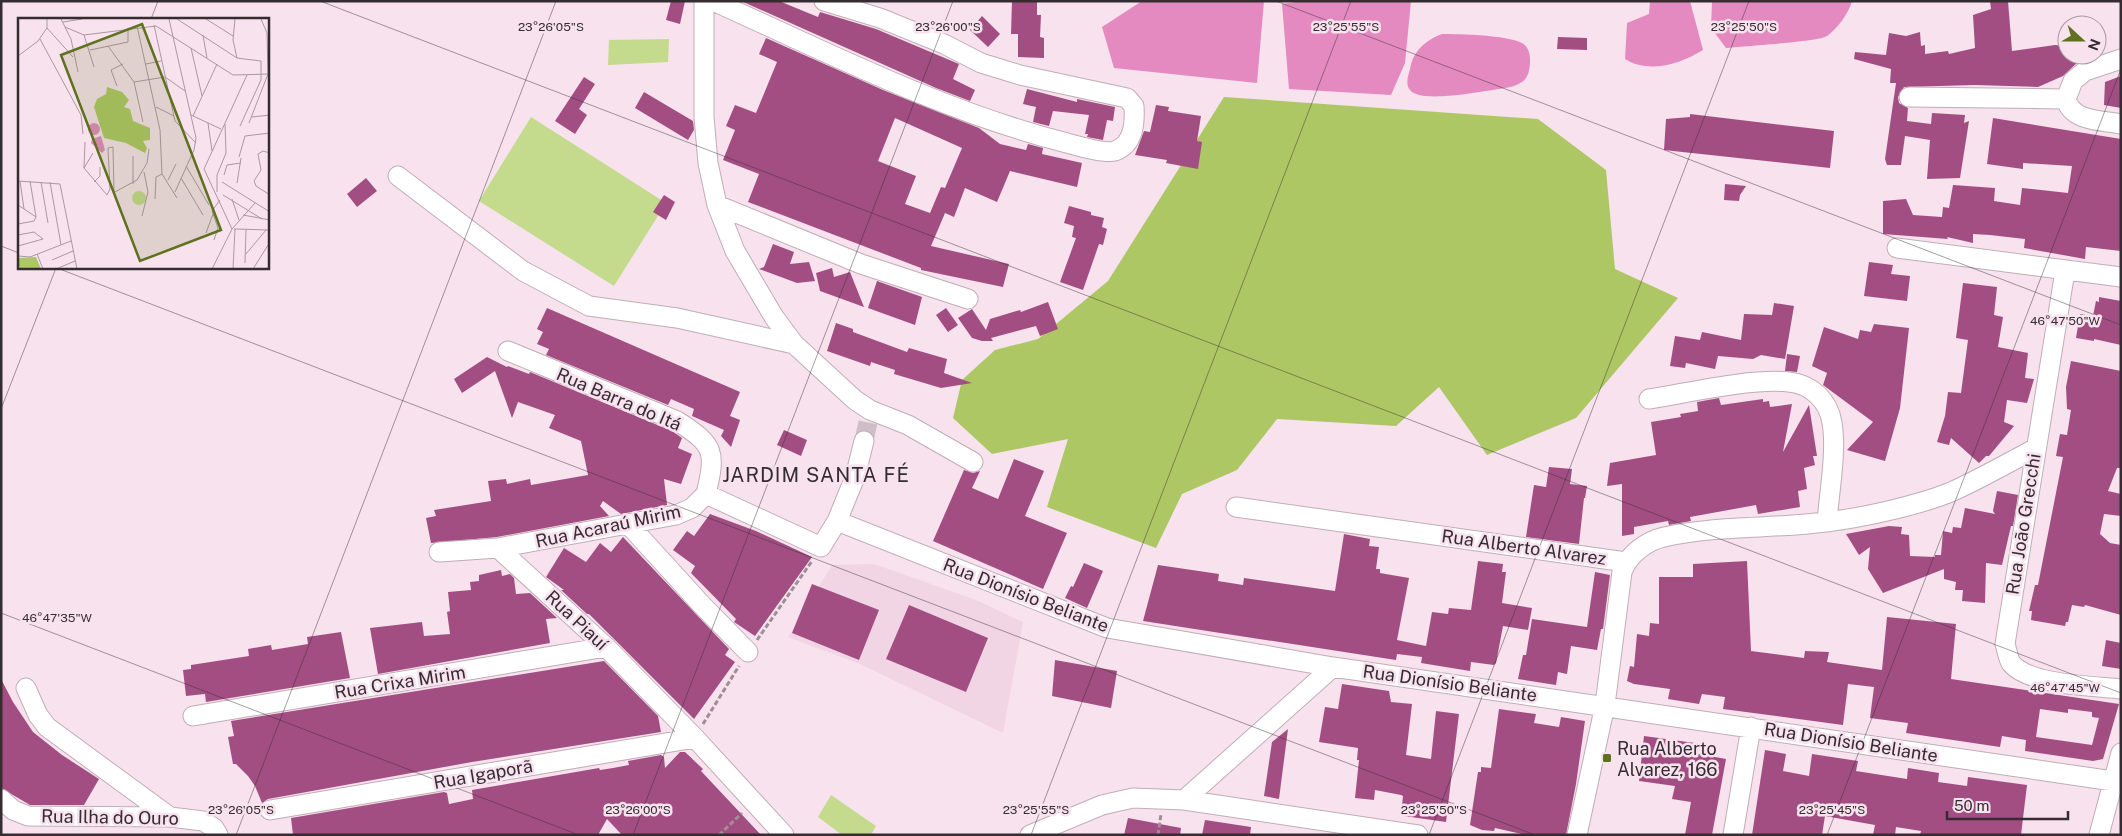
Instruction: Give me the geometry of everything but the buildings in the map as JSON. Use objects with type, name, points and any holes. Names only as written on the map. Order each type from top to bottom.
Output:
[{"type":"street","points":[[704,1],[704,117],[708,163],[717,205],[735,251],[774,317],[794,344],[855,400],[869,416],[908,424],[973,462]]},
{"type":"street","points":[[713,1],[913,90],[986,120],[1088,149],[1114,152],[1127,144],[1135,125],[1134,106],[1127,98],[1020,75],[981,63],[944,44],[880,18],[824,1]]},
{"type":"street","points":[[2121,59],[2085,72],[2073,81],[2066,99],[2068,108],[2079,116],[2121,124]]},
{"type":"street","points":[[1909,97],[2066,99]]},
{"type":"street","points":[[398,176],[524,271],[589,306],[677,318],[794,344]]},
{"type":"street","points":[[717,205],[861,264],[968,299]]},
{"type":"street","points":[[1897,248],[2121,278]]},
{"type":"street","name":"Rua João Grecchi","points":[[2065,271],[2005,644],[2010,662],[2021,672],[2040,679],[2121,690]]},
{"type":"street","name":"Rua Barra do Itá","points":[[508,352],[677,421],[697,434],[710,447],[713,467],[706,494]]},
{"type":"street","points":[[1649,399],[1749,384],[1789,382],[1806,386],[1818,394],[1826,405],[1832,422],[1833,437],[1827,522]]},
{"type":"street","points":[[706,494],[821,548],[837,520],[855,477],[864,441]]},
{"type":"street","points":[[1626,562],[1650,542],[1663,537],[1720,529],[1827,522],[1918,503],[1950,492],[2036,448]]},
{"type":"street","name":"Rua Acaraú Mirim","points":[[498,548],[676,515],[692,508],[706,494]]},
{"type":"street","name":"Rua Alberto Alvarez","points":[[1236,507],[1626,562],[1622,572],[1606,705],[1577,835]]},
{"type":"street","name":"Rua Dionísio Beliante","points":[[837,520],[1107,628],[1333,667],[1606,705],[2113,782]]},
{"type":"street","points":[[629,525],[700,604],[748,652]]},
{"type":"street","points":[[439,552],[498,548]]},
{"type":"street","name":"Rua Piauí","points":[[498,548],[606,647],[695,738],[784,835]]},
{"type":"street","name":"Rua Crixa Mirim","points":[[193,716],[606,647]]},
{"type":"street","points":[[1184,800],[1333,667]]},
{"type":"street","points":[[26,688],[38,715],[47,727],[170,817]]},
{"type":"street","points":[[1733,835],[1751,727]]},
{"type":"street","name":"Rua Igaporã","points":[[270,810],[695,738]]},
{"type":"street","points":[[2098,835],[2121,753]]},
{"type":"street","points":[[1030,835],[1110,803],[1133,798],[1184,800],[1418,835]]},
{"type":"street","name":"Rua Ilha do Ouro","points":[[1,799],[13,810],[28,816],[170,817],[202,821],[214,828],[218,835]]},
{"type":"path","points":[[719,835],[752,802]]},
{"type":"shaded area","points":[[1142,1],[1264,1],[1257,83],[1114,68],[1102,27]]},
{"type":"shaded area","points":[[1304,1],[1411,1],[1405,63],[1391,95],[1289,89],[1282,4]]},
{"type":"shaded area","points":[[1650,1],[1690,1],[1703,50],[1675,63],[1664,65],[1644,66],[1625,59],[1627,23],[1649,14]]},
{"type":"shaded area","points":[[1712,1],[1852,1],[1842,20],[1827,36],[1795,42],[1726,48],[1711,28]]},
{"type":"shaded area","points":[[1442,34],[1505,38],[1522,43],[1530,55],[1528,75],[1522,82],[1504,88],[1452,96],[1416,94],[1410,90],[1407,84],[1413,59],[1423,45]]},
{"type":"shaded area","points":[[874,564],[976,600],[1023,622],[1003,733],[860,664],[788,637],[832,565]]},
{"type":"green space","points":[[669,39],[668,62],[608,65],[609,40]]},
{"type":"green space","points":[[1224,97],[1538,119],[1606,170],[1615,269],[1678,298],[1576,418],[1487,455],[1439,387],[1396,426],[1277,419],[1237,470],[1182,494],[1156,548],[1047,507],[1068,439],[992,454],[953,418],[962,380],[995,350],[1038,339],[1108,281]]},
{"type":"green space","points":[[531,117],[666,203],[614,286],[479,201]]},
{"type":"green space","points":[[831,795],[876,826],[871,835],[842,835],[818,817]]},
{"type":"tunnel","points":[[864,441],[868,422]]},
{"type":"place","name":"Rua Alberto Alvarez, 166","points":[[1607,758]]},
{"type":"district","name":"JARDIM SANTA FÉ","points":[[816,475]]}]
